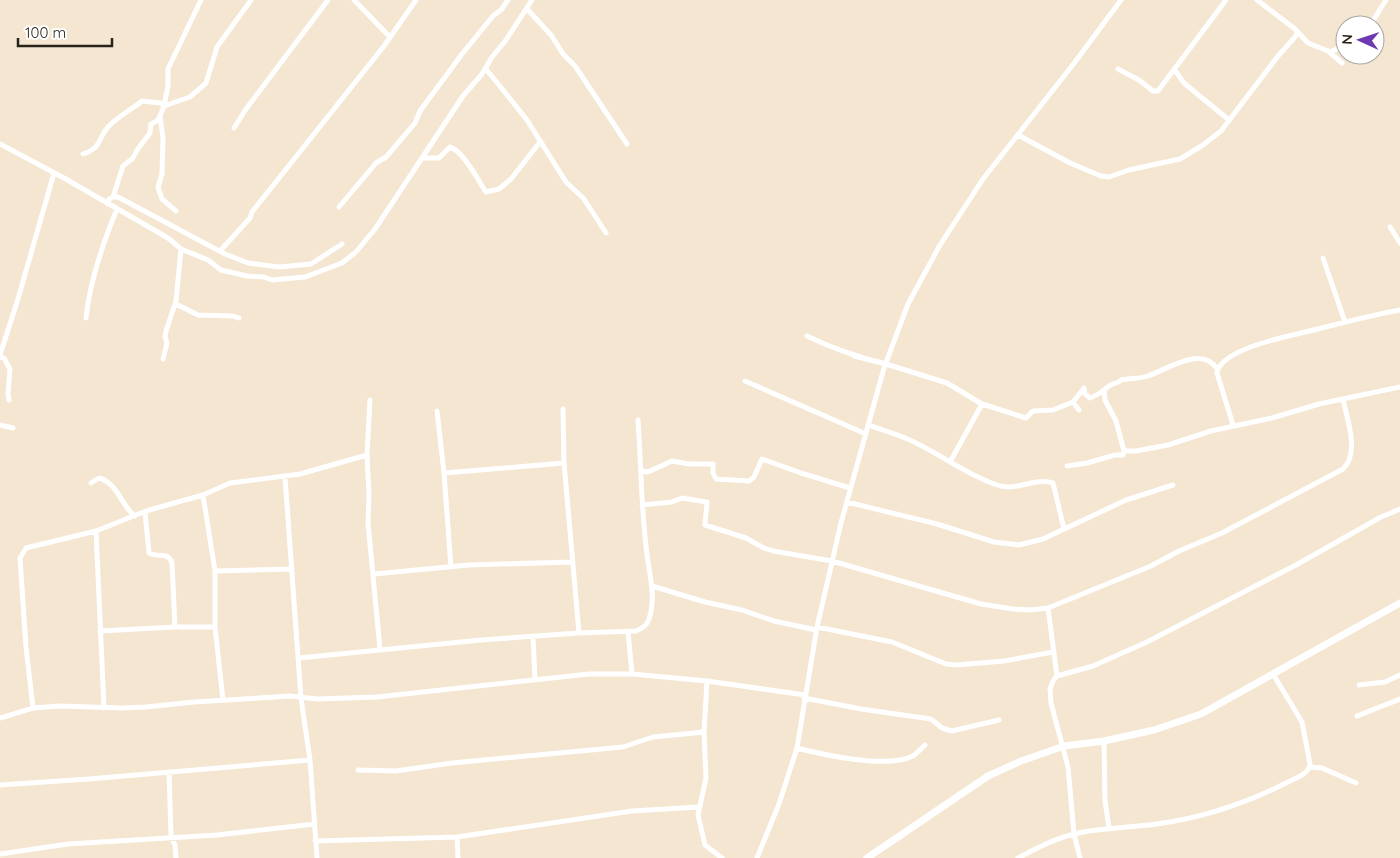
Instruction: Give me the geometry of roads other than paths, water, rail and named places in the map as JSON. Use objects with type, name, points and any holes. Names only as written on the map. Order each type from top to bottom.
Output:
[{"type":"street","points":[[108,204],[109,199],[113,197],[123,166],[133,158],[150,133],[151,124],[157,121],[160,116],[168,86],[168,69],[201,0]]},
{"type":"street","points":[[164,106],[190,97],[206,83],[217,47],[251,0]]},
{"type":"street","points":[[234,128],[328,0]]},
{"type":"street","points":[[354,0],[390,37]]},
{"type":"street","points":[[220,251],[250,218],[252,212],[390,37],[416,0]]},
{"type":"street","points":[[339,207],[376,163],[386,157],[398,143],[462,54],[508,0]]},
{"type":"street","points":[[0,144],[168,238],[180,249],[208,260],[221,270],[277,280],[305,276],[342,263],[356,252],[375,228],[463,96],[532,0]]},
{"type":"street","points":[[758,858],[779,804],[797,748],[816,629],[850,488],[886,364],[908,304],[925,270],[962,209],[988,172],[1121,0]]},
{"type":"street","points":[[1118,69],[1156,92],[1158,91],[1226,0]]},
{"type":"street","points":[[1258,0],[1308,43],[1330,52],[1335,57]]},
{"type":"street","points":[[1377,15],[1386,0]]},
{"type":"street","points":[[527,9],[551,35],[563,54],[575,66],[627,144]]},
{"type":"street","points":[[1018,135],[1070,163],[1096,175],[1109,177],[1130,170],[1180,159],[1219,133],[1297,32]]},
{"type":"street","points":[[1330,52],[1335,50]]},
{"type":"street","points":[[484,68],[510,99],[566,182],[584,199],[606,233]]},
{"type":"street","points":[[1174,69],[1184,83],[1228,120]]},
{"type":"street","points":[[83,154],[98,145],[107,128],[142,101],[161,103],[164,106]]},
{"type":"street","points":[[160,116],[163,138],[162,174],[158,187],[162,199],[176,211]]},
{"type":"street","points":[[422,158],[439,158],[450,147],[456,148],[486,192],[499,189],[511,178],[540,142]]},
{"type":"street","points":[[9,400],[10,369],[4,358],[0,356],[54,173]]},
{"type":"street","points":[[113,197],[118,197],[220,251],[248,263],[279,267],[311,264],[342,244]]},
{"type":"street","points":[[86,318],[92,279],[102,246],[117,209]]},
{"type":"street","points":[[1390,227],[1400,243]]},
{"type":"street","points":[[164,359],[167,343],[166,331],[176,304],[180,249]]},
{"type":"street","points":[[1323,258],[1345,322]]},
{"type":"street","points":[[176,304],[198,314],[239,318]]},
{"type":"street","points":[[1232,425],[1217,373],[1222,362],[1248,348],[1275,338],[1400,310]]},
{"type":"street","points":[[807,336],[854,356],[947,383],[982,404],[1026,418],[1032,411],[1053,410],[1073,402],[1084,388],[1085,394],[1090,398],[1098,396],[1111,384],[1118,383],[1121,380],[1135,380],[1192,359],[1205,359],[1214,363],[1218,369]]},
{"type":"street","points":[[745,381],[866,434]]},
{"type":"street","points":[[1124,451],[1136,451],[1168,445],[1197,434],[1232,425],[1400,387]]},
{"type":"street","points":[[1104,390],[1105,400],[1116,421],[1124,451]]},
{"type":"street","points":[[642,505],[672,502],[682,498],[707,502],[705,525],[746,538],[764,548],[832,561],[981,604],[1013,609],[1048,608],[1119,580],[1222,533],[1343,469],[1350,460],[1351,443],[1343,399]]},
{"type":"street","points":[[370,400],[367,455],[369,486],[368,523],[380,649]]},
{"type":"street","points":[[1073,402],[1079,410]]},
{"type":"street","points":[[950,462],[982,404]]},
{"type":"street","points":[[563,409],[564,463],[579,633]]},
{"type":"street","points":[[437,411],[451,567]]},
{"type":"street","points":[[299,658],[481,640],[636,631],[642,628],[649,621],[652,586],[642,505],[642,471],[638,420]]},
{"type":"street","points":[[0,425],[13,428]]},
{"type":"street","points":[[868,426],[905,438],[966,472],[999,486],[1014,487],[1040,480],[1053,483],[1064,529]]},
{"type":"street","points":[[1067,466],[1115,455],[1123,455],[1124,451]]},
{"type":"street","points":[[33,708],[26,647],[20,558],[26,548],[96,532],[145,512],[203,495],[220,486],[238,481],[285,477],[315,471],[367,455]]},
{"type":"street","points":[[642,471],[648,472],[672,461],[689,464],[713,464],[713,473],[716,478],[749,481],[754,477],[762,459],[850,488]]},
{"type":"street","points":[[444,473],[564,463]]},
{"type":"street","points":[[285,477],[301,698],[310,760],[316,858]]},
{"type":"street","points":[[91,483],[99,478],[108,483],[135,516]]},
{"type":"street","points":[[847,502],[937,524],[984,540],[1007,545],[1027,544],[1043,539],[1126,500],[1173,485]]},
{"type":"street","points":[[203,495],[215,571],[215,627],[223,700]]},
{"type":"street","points":[[1080,858],[1074,834],[1072,796],[1064,746],[1050,696],[1053,681],[1057,676],[1092,666],[1147,642],[1296,565],[1381,517],[1400,509]]},
{"type":"street","points":[[145,512],[149,553],[171,558],[175,627]]},
{"type":"street","points":[[96,532],[104,708]]},
{"type":"street","points":[[374,574],[451,567],[573,562]]},
{"type":"street","points":[[215,571],[292,569]]},
{"type":"street","points":[[652,586],[705,602],[742,610],[774,621],[892,642],[946,664],[956,665],[1004,661],[1053,652]]},
{"type":"street","points":[[867,858],[988,776],[1021,761],[1064,746],[1145,733],[1201,714],[1400,603]]},
{"type":"street","points":[[1048,608],[1057,676]]},
{"type":"street","points":[[100,630],[215,627]]},
{"type":"street","points":[[628,631],[632,674]]},
{"type":"street","points":[[533,637],[535,679]]},
{"type":"street","points":[[0,718],[33,708],[60,706],[146,707],[290,696],[327,699],[377,697],[574,674],[632,674],[707,681],[804,696],[861,709],[931,719],[942,728],[952,731],[999,720]]},
{"type":"street","points":[[1018,858],[1037,848],[1074,834],[1109,828],[1158,824],[1208,813],[1276,788],[1306,772],[1310,767],[1302,722],[1273,674]]},
{"type":"street","points":[[1359,686],[1385,682],[1400,675]]},
{"type":"street","points":[[707,681],[704,732],[706,778],[698,816],[704,842],[707,847],[722,858]]},
{"type":"street","points":[[1357,716],[1400,699]]},
{"type":"street","points":[[358,770],[396,771],[452,763],[623,747],[653,737],[704,732]]},
{"type":"street","points":[[1104,740],[1109,828]]},
{"type":"street","points":[[797,748],[837,758],[886,761],[900,760],[913,755],[925,746]]},
{"type":"street","points":[[0,785],[89,780],[310,760]]},
{"type":"street","points":[[1310,767],[1322,768],[1356,783]]},
{"type":"street","points":[[169,772],[171,836],[175,845],[176,858]]},
{"type":"street","points":[[314,842],[457,837],[632,811],[699,807]]},
{"type":"street","points":[[0,854],[68,844],[171,836],[217,835],[314,824]]},
{"type":"street","points":[[457,837],[458,858]]}]
